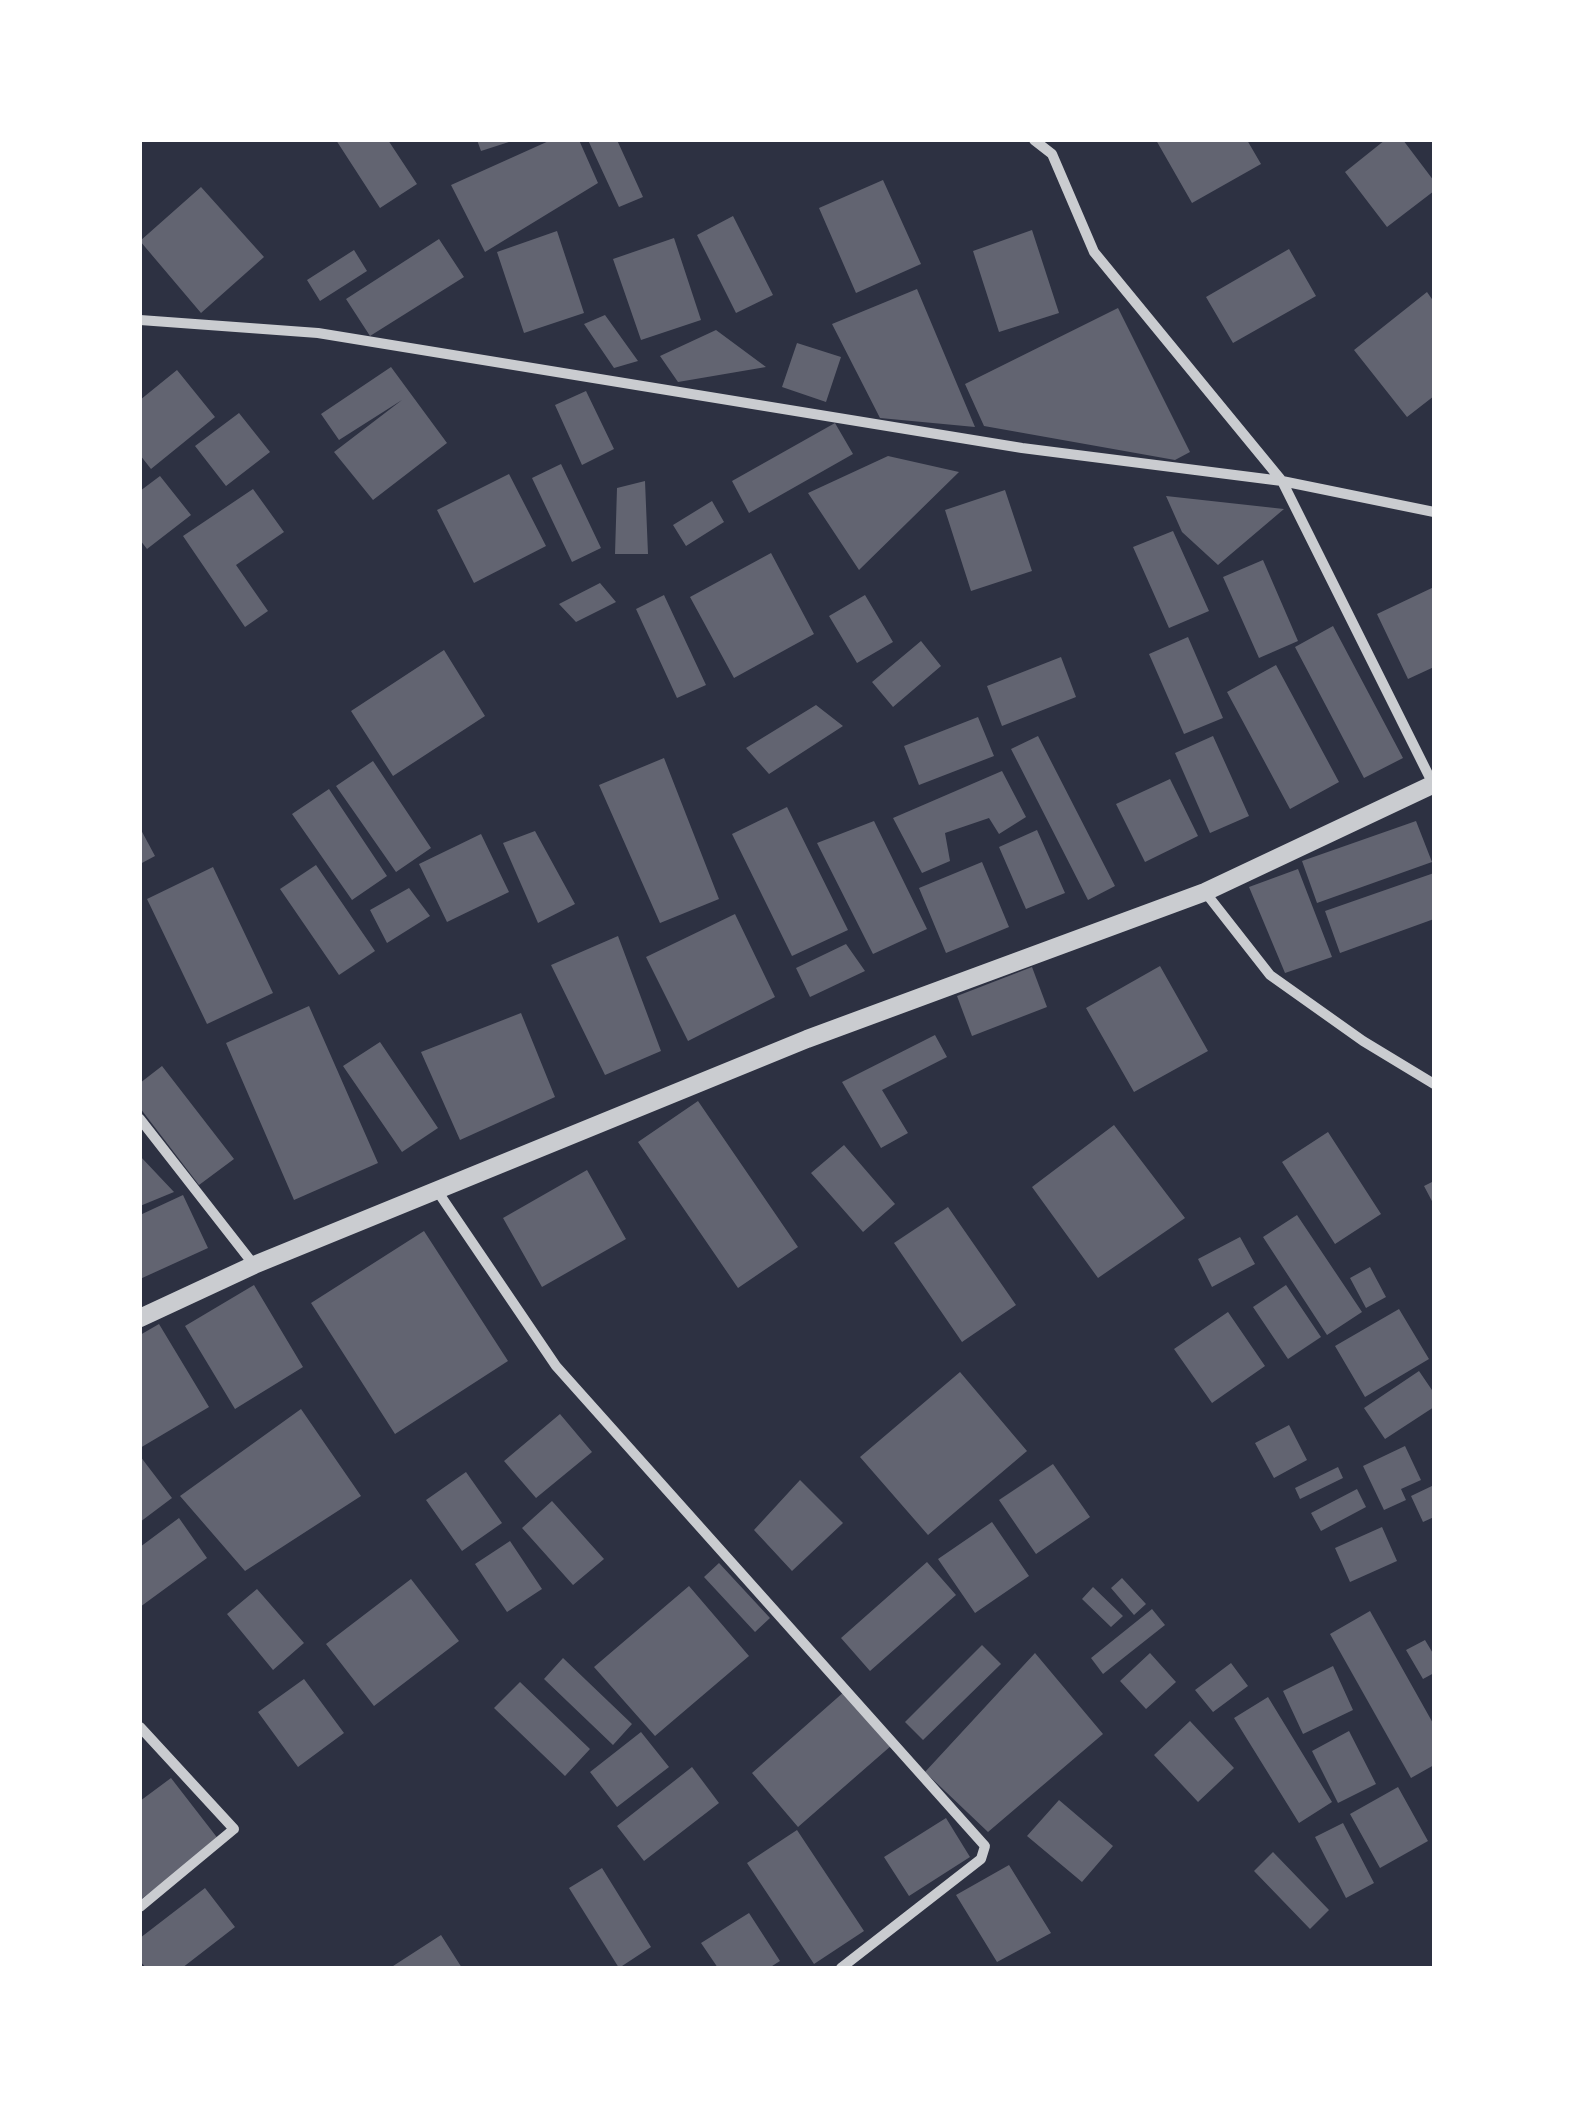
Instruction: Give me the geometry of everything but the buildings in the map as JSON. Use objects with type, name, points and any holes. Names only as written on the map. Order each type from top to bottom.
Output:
[{"type":"street","points":[[140,1318],[254,1266],[807,1040],[1205,892],[1434,784],[1282,481],[1094,252],[1052,154],[1034,140]]},
{"type":"street","points":[[140,320],[318,334],[1022,448],[1282,481],[1434,512]]},
{"type":"street","points":[[1205,892],[1270,975],[1362,1040],[1434,1084]]},
{"type":"street","points":[[140,1119],[254,1266]]},
{"type":"street","points":[[438,1192],[556,1366],[984,1846],[981,1859],[841,1968]]},
{"type":"street","points":[[140,1727],[234,1829],[140,1907]]}]
